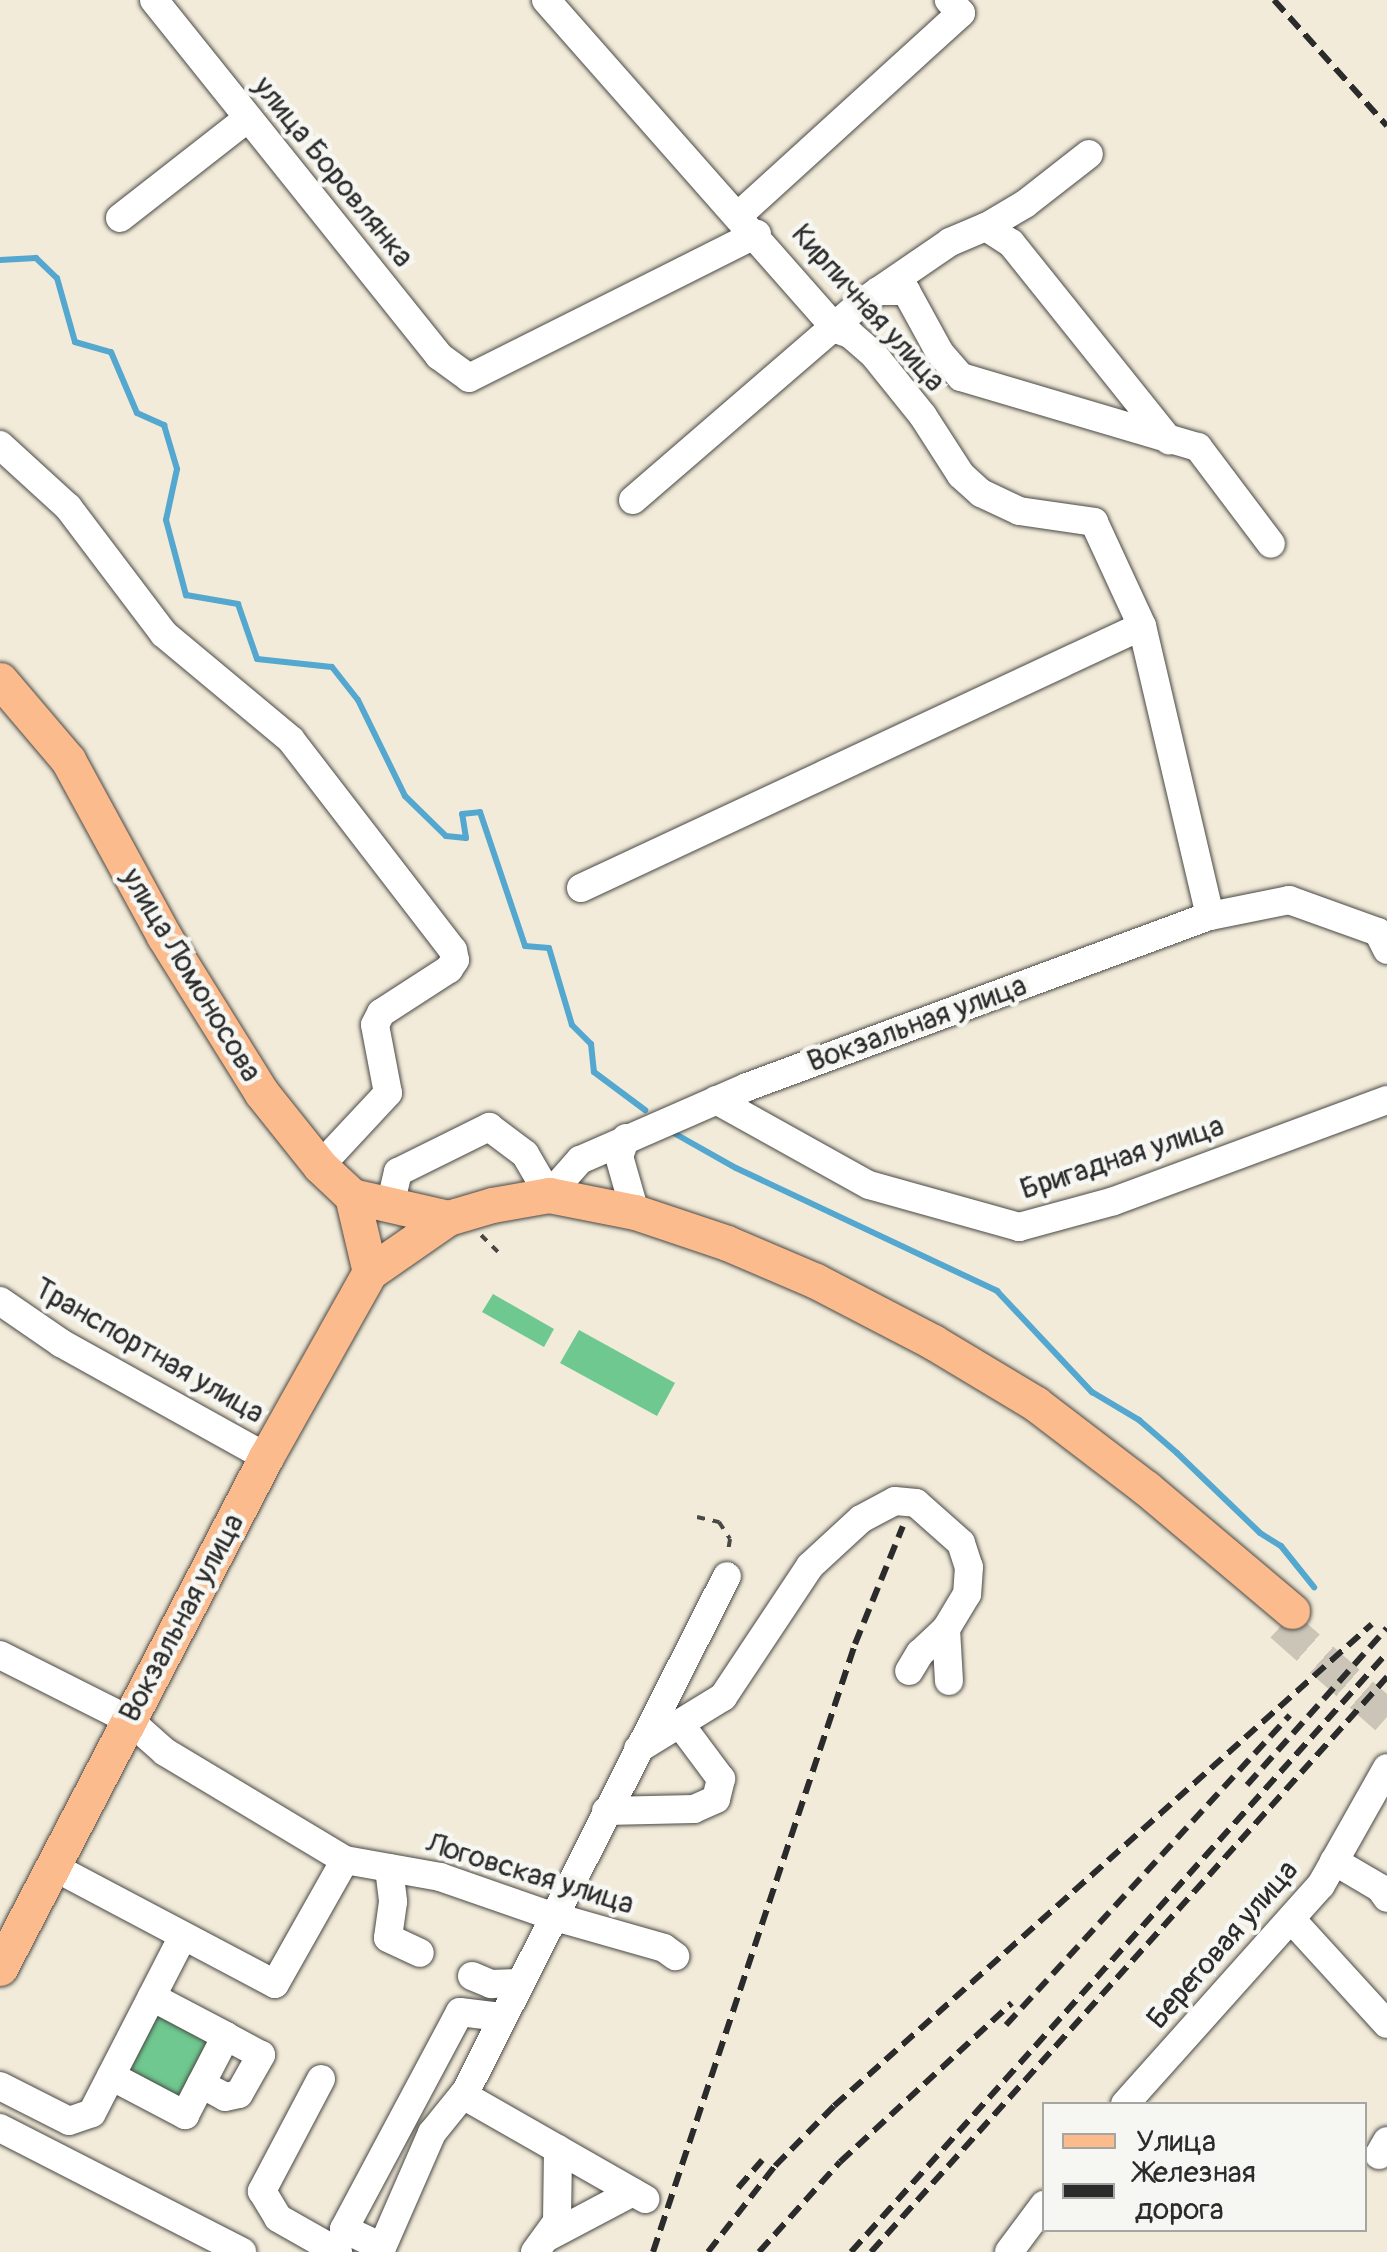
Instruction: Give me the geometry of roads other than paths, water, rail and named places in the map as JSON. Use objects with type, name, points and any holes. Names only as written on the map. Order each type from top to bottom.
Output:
[{"type":"main road","name":"улица Ломоносова","points":[[0,680],[68,760],[164,936],[262,1092],[320,1166],[352,1196]]},
{"type":"main road","points":[[448,1218],[391,1201],[352,1196],[370,1272],[448,1218],[549,1195],[636,1212],[798,1273],[933,1342],[1036,1404],[1178,1516],[1287,1618]]},
{"type":"main road","name":"Вокзальная улица","points":[[0,1968],[266,1457],[370,1272]]},
{"type":"street","name":"улица Боровлянка","points":[[154,0],[439,356],[469,378],[748,224]]},
{"type":"street","name":"Кирпичная улица","points":[[546,0],[748,224],[836,329],[850,334],[874,354],[923,416],[961,475],[981,493],[1019,512],[1094,522],[1142,626],[1210,916]]},
{"type":"street","points":[[748,224],[955,7]]},
{"type":"street","points":[[120,218],[248,118]]},
{"type":"street","points":[[633,500],[878,291],[950,242],[1025,204],[1088,154]]},
{"type":"street","points":[[986,227],[1011,242],[1168,440]]},
{"type":"street","points":[[878,291],[906,291],[940,354],[961,377],[1198,447],[1272,544]]},
{"type":"street","points":[[0,444],[68,507],[164,634],[291,740],[448,943],[455,960],[449,969],[382,1012],[375,1024],[378,1056],[390,1086],[388,1093],[320,1166]]},
{"type":"street","points":[[581,888],[1142,626]]},
{"type":"street","name":"Вокзальная улица","points":[[549,1195],[580,1160],[716,1100],[1210,916],[1288,900],[1378,932],[1387,950]]},
{"type":"street","name":"Бригадная улица","points":[[716,1100],[811,1157],[869,1184],[1019,1226],[1114,1201],[1387,1100]]},
{"type":"street","points":[[391,1201],[398,1172],[489,1127],[526,1154],[549,1195]]},
{"type":"street","points":[[626,1138],[619,1156],[636,1212]]},
{"type":"street","name":"Транспортная улица","points":[[0,1301],[61,1343],[266,1457]]},
{"type":"street","points":[[637,1750],[723,1697],[810,1566],[861,1519],[895,1502],[916,1503],[961,1543],[969,1567],[967,1594],[946,1629],[920,1653],[909,1671]]},
{"type":"street","points":[[499,2018],[460,2012],[344,2229],[381,2250],[432,2134],[463,2095],[726,1576]]},
{"type":"street","points":[[946,1629],[949,1680]]},
{"type":"street","name":"Логовская улица","points":[[0,1655],[129,1720],[165,1752],[346,1860],[440,1877],[552,1916],[664,1948],[675,1956]]},
{"type":"street","points":[[606,1811],[694,1809],[716,1799],[720,1778],[680,1724]]},
{"type":"street","name":"Береговая улица","points":[[1127,2102],[1321,1885],[1387,1768]]},
{"type":"street","points":[[52,1866],[275,1984],[346,1860]]},
{"type":"street","points":[[1334,1860],[1380,1888],[1387,1898]]},
{"type":"street","points":[[390,1868],[393,1902],[388,1938],[420,1953]]},
{"type":"street","points":[[1290,1920],[1387,2024]]},
{"type":"street","points":[[0,2086],[69,2121],[92,2112],[182,1936]]},
{"type":"street","points":[[472,1976],[491,1984],[517,1983]]},
{"type":"street","points":[[152,1997],[261,2055],[239,2094],[226,2097],[201,2084]]},
{"type":"street","points":[[111,2076],[185,2114],[226,2036]]},
{"type":"street","points":[[321,2079],[262,2191],[278,2218],[338,2252]]},
{"type":"street","points":[[463,2095],[639,2196],[540,2245]]},
{"type":"street","points":[[0,2128],[242,2252]]},
{"type":"street","points":[[540,2245],[557,2222],[558,2150]]},
{"type":"street","points":[[1009,2252],[1042,2208]]},
{"type":"waterway","points":[[0,260],[36,258],[57,278],[75,342],[111,352],[137,413],[164,425],[177,469],[166,520],[186,595],[238,604],[257,659],[332,667],[358,700],[405,796],[446,836],[466,838],[462,814],[480,812],[525,946],[549,948],[572,1025],[591,1044],[594,1072],[645,1110]]},
{"type":"waterway","points":[[672,1132],[736,1168],[997,1291],[1092,1392],[1139,1420],[1177,1453],[1260,1533],[1281,1546],[1314,1587]]},
{"type":"tunnel","points":[[1282,1624],[1387,1717]]},
{"type":"railway","points":[[1274,0],[1387,126]]},
{"type":"railway","points":[[653,2252],[855,1644],[903,1526]]},
{"type":"railway","points":[[708,2252],[775,2166],[834,2106],[1372,1624]]},
{"type":"railway","points":[[1247,1785],[1387,1628]]},
{"type":"railway","points":[[851,2252],[1387,1653]]},
{"type":"railway","points":[[871,2252],[1387,1677]]},
{"type":"railway","points":[[1006,2025],[1290,1715]]},
{"type":"railway","points":[[759,2252],[840,2162],[1012,2003]]},
{"type":"railway","points":[[738,2188],[762,2160]]}]
